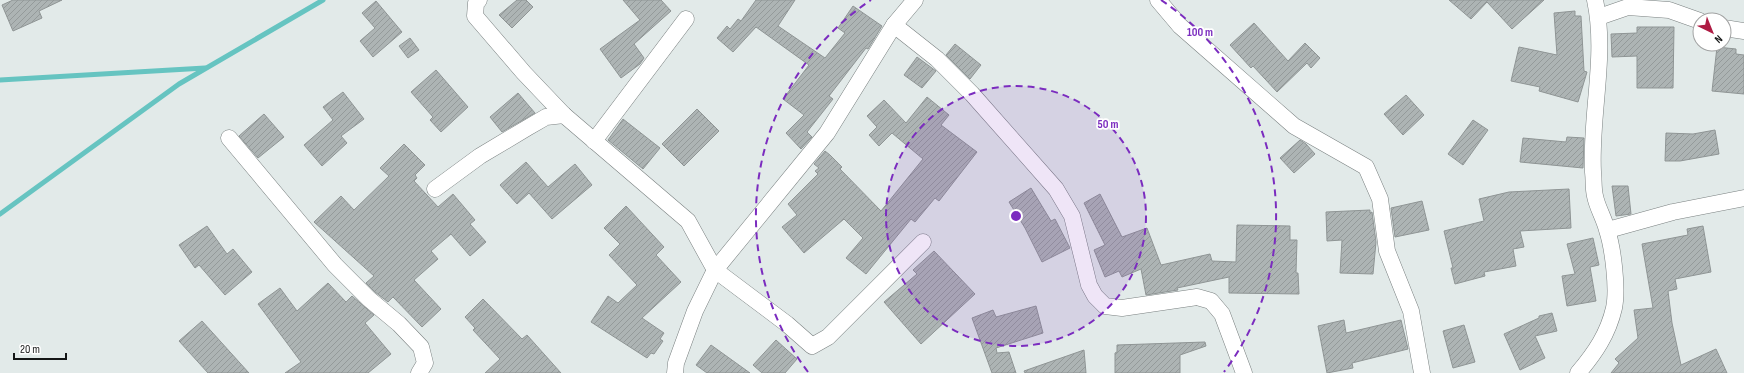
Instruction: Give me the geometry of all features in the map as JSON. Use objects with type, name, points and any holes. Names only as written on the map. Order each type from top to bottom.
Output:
[{"type":"street","points":[[479,0],[476,4],[475,16],[524,73],[564,115],[688,221],[715,270],[787,324],[812,346],[828,337],[923,242]]},
{"type":"street","points":[[675,373],[676,363],[695,311],[715,270],[827,134],[894,25],[915,0]]},
{"type":"street","points":[[1158,0],[1180,26],[1294,126],[1366,166],[1380,199],[1387,251],[1411,311],[1422,373]]},
{"type":"street","points":[[1578,373],[1596,352],[1606,332],[1614,307],[1615,278],[1608,230],[1595,196],[1592,153],[1599,57],[1598,17],[1595,0]]},
{"type":"street","points":[[1598,17],[1628,7],[1670,10],[1692,18]]},
{"type":"street","points":[[594,141],[686,19]]},
{"type":"street","points":[[894,25],[937,59],[972,94],[1056,189],[1072,216],[1088,285],[1095,296],[1105,306],[1122,308],[1197,297],[1211,301],[1222,314],[1244,373]]},
{"type":"street","points":[[1732,29],[1744,31]]},
{"type":"street","points":[[435,189],[480,156],[546,117],[564,115]]},
{"type":"street","points":[[229,138],[335,265],[369,299],[399,324],[421,347],[425,363],[419,373]]},
{"type":"street","points":[[1608,230],[1672,212],[1744,198]]},
{"type":"building","points":[[13,0],[62,0],[39,11],[42,18],[13,31],[2,5]]},
{"type":"building","points":[[517,0],[526,0],[533,7],[512,28],[499,15]]},
{"type":"building","points":[[623,0],[661,0],[671,11],[634,44],[644,58],[640,64],[621,78],[600,49],[640,20]]},
{"type":"building","points":[[756,0],[795,0],[778,26],[825,58],[845,33],[838,28],[853,6],[882,26],[868,49],[866,48],[829,96],[833,99],[807,132],[812,137],[801,149],[786,133],[804,115],[783,99],[809,65],[756,27],[733,52],[717,38],[727,26],[730,29],[738,19],[741,21]]},
{"type":"building","points":[[1449,0],[1544,0],[1512,29],[1487,2],[1471,19]]},
{"type":"building","points":[[376,1],[402,32],[373,57],[360,41],[375,28],[362,13]]},
{"type":"building","points":[[1575,11],[1575,16],[1581,16],[1584,71],[1587,72],[1578,102],[1539,91],[1540,87],[1511,81],[1519,47],[1557,55],[1554,13]]},
{"type":"building","points":[[1254,23],[1288,61],[1305,43],[1320,58],[1311,68],[1307,63],[1277,92],[1253,66],[1251,68],[1230,45]]},
{"type":"building","points":[[1637,27],[1674,27],[1673,88],[1637,88],[1637,56],[1612,57],[1611,34],[1637,33]]},
{"type":"building","points":[[410,38],[419,50],[408,58],[399,46]]},
{"type":"building","points":[[955,44],[981,65],[970,79],[946,55]]},
{"type":"building","points":[[1732,49],[1736,49],[1736,54],[1744,55],[1744,94],[1712,91],[1716,52],[1732,52]]},
{"type":"building","points":[[917,57],[936,71],[922,88],[904,75]]},
{"type":"building","points":[[436,70],[468,107],[441,132],[430,120],[433,117],[411,92]]},
{"type":"building","points":[[343,92],[364,119],[341,136],[347,143],[322,166],[304,145],[333,120],[323,107]]},
{"type":"building","points":[[518,93],[535,113],[502,132],[490,117]]},
{"type":"building","points":[[1406,95],[1424,115],[1403,135],[1384,114]]},
{"type":"building","points":[[927,97],[949,115],[941,125],[977,152],[939,201],[935,198],[915,222],[911,219],[866,274],[846,258],[863,238],[844,219],[804,253],[782,227],[797,215],[788,204],[818,174],[815,171],[819,168],[814,164],[825,151],[842,167],[840,169],[881,211],[923,159],[892,133],[879,146],[869,135],[877,127],[867,116],[884,100],[906,123]]},
{"type":"building","points":[[697,109],[719,131],[684,166],[662,144]]},
{"type":"building","points":[[264,114],[284,137],[258,158],[239,136]]},
{"type":"building","points":[[623,119],[660,148],[643,169],[608,140]]},
{"type":"building","points":[[1473,120],[1488,130],[1463,165],[1448,154]]},
{"type":"building","points":[[1715,130],[1719,154],[1680,161],[1665,161],[1666,133],[1693,134]]},
{"type":"building","points":[[1567,137],[1584,138],[1583,168],[1520,162],[1523,138],[1566,142]]},
{"type":"building","points":[[1300,140],[1315,154],[1294,173],[1280,158]]},
{"type":"building","points":[[404,144],[425,165],[415,175],[417,178],[414,181],[438,207],[453,194],[475,220],[470,224],[486,242],[470,256],[451,234],[431,251],[438,259],[414,280],[441,309],[422,327],[393,297],[388,302],[375,292],[366,283],[374,276],[314,222],[341,196],[354,210],[389,176],[380,168]]},
{"type":"building","points":[[526,162],[548,187],[575,164],[592,185],[552,219],[529,193],[517,204],[500,185]]},
{"type":"building","points":[[1612,186],[1628,186],[1631,214],[1616,216]]},
{"type":"building","points":[[1031,188],[1051,221],[1055,219],[1070,248],[1042,262],[1025,228],[1009,202]]},
{"type":"building","points":[[1569,189],[1571,228],[1520,231],[1524,247],[1513,249],[1516,266],[1484,272],[1485,276],[1455,284],[1451,268],[1453,268],[1444,231],[1484,221],[1479,199],[1509,192]]},
{"type":"building","points":[[1100,194],[1122,237],[1147,228],[1161,265],[1210,254],[1212,261],[1236,262],[1237,225],[1290,226],[1290,240],[1297,240],[1296,273],[1298,273],[1299,294],[1229,293],[1229,277],[1177,288],[1178,290],[1146,295],[1141,269],[1122,277],[1119,271],[1105,277],[1094,250],[1105,245],[1084,203]]},
{"type":"building","points":[[1422,201],[1429,230],[1395,237],[1391,208]]},
{"type":"building","points":[[626,206],[664,247],[656,255],[681,282],[642,318],[664,333],[660,339],[663,341],[654,354],[651,353],[647,358],[591,322],[608,296],[618,303],[637,285],[609,255],[620,244],[604,228]]},
{"type":"building","points":[[1370,210],[1370,213],[1372,212],[1376,242],[1373,274],[1340,273],[1342,240],[1327,241],[1326,212]]},
{"type":"building","points":[[207,226],[227,254],[233,249],[252,272],[225,295],[199,265],[195,268],[179,245]]},
{"type":"building","points":[[1703,226],[1711,272],[1675,279],[1677,289],[1668,291],[1672,323],[1681,365],[1716,349],[1727,373],[1611,373],[1619,363],[1615,359],[1638,338],[1634,310],[1653,308],[1642,244],[1688,235],[1687,229]]},
{"type":"building","points":[[1593,238],[1599,265],[1590,267],[1596,301],[1567,306],[1562,276],[1575,274],[1567,244]]},
{"type":"building","points":[[934,251],[975,294],[921,344],[884,302],[917,274],[913,270]]},
{"type":"building","points":[[328,283],[346,302],[352,296],[374,315],[365,323],[391,354],[368,373],[285,373],[301,362],[258,304],[280,288],[297,311]]},
{"type":"building","points":[[483,299],[522,339],[527,335],[561,373],[485,373],[500,359],[473,330],[475,328],[465,317]]},
{"type":"building","points":[[1036,306],[1043,333],[996,348],[997,353],[1009,352],[1016,373],[992,373],[972,318],[993,310],[996,317]]},
{"type":"building","points":[[1552,313],[1557,331],[1535,336],[1545,358],[1520,370],[1504,334],[1539,318],[1539,316]]},
{"type":"building","points":[[1344,320],[1346,333],[1401,320],[1408,349],[1352,363],[1353,368],[1327,373],[1318,326]]},
{"type":"building","points":[[202,321],[249,373],[208,373],[179,341]]},
{"type":"building","points":[[1464,325],[1475,362],[1453,368],[1443,331]]},
{"type":"building","points":[[776,340],[797,359],[785,373],[762,373],[753,365]]},
{"type":"building","points":[[1205,342],[1206,346],[1180,355],[1180,373],[1115,373],[1115,353],[1117,352],[1117,345]]},
{"type":"building","points":[[711,345],[750,373],[707,373],[696,365]]},
{"type":"building","points":[[1084,350],[1086,373],[1025,373],[1024,371]]},
{"type":"waterway","points":[[0,214],[179,84],[323,0]]},
{"type":"waterway","points":[[0,80],[205,68]]}]
